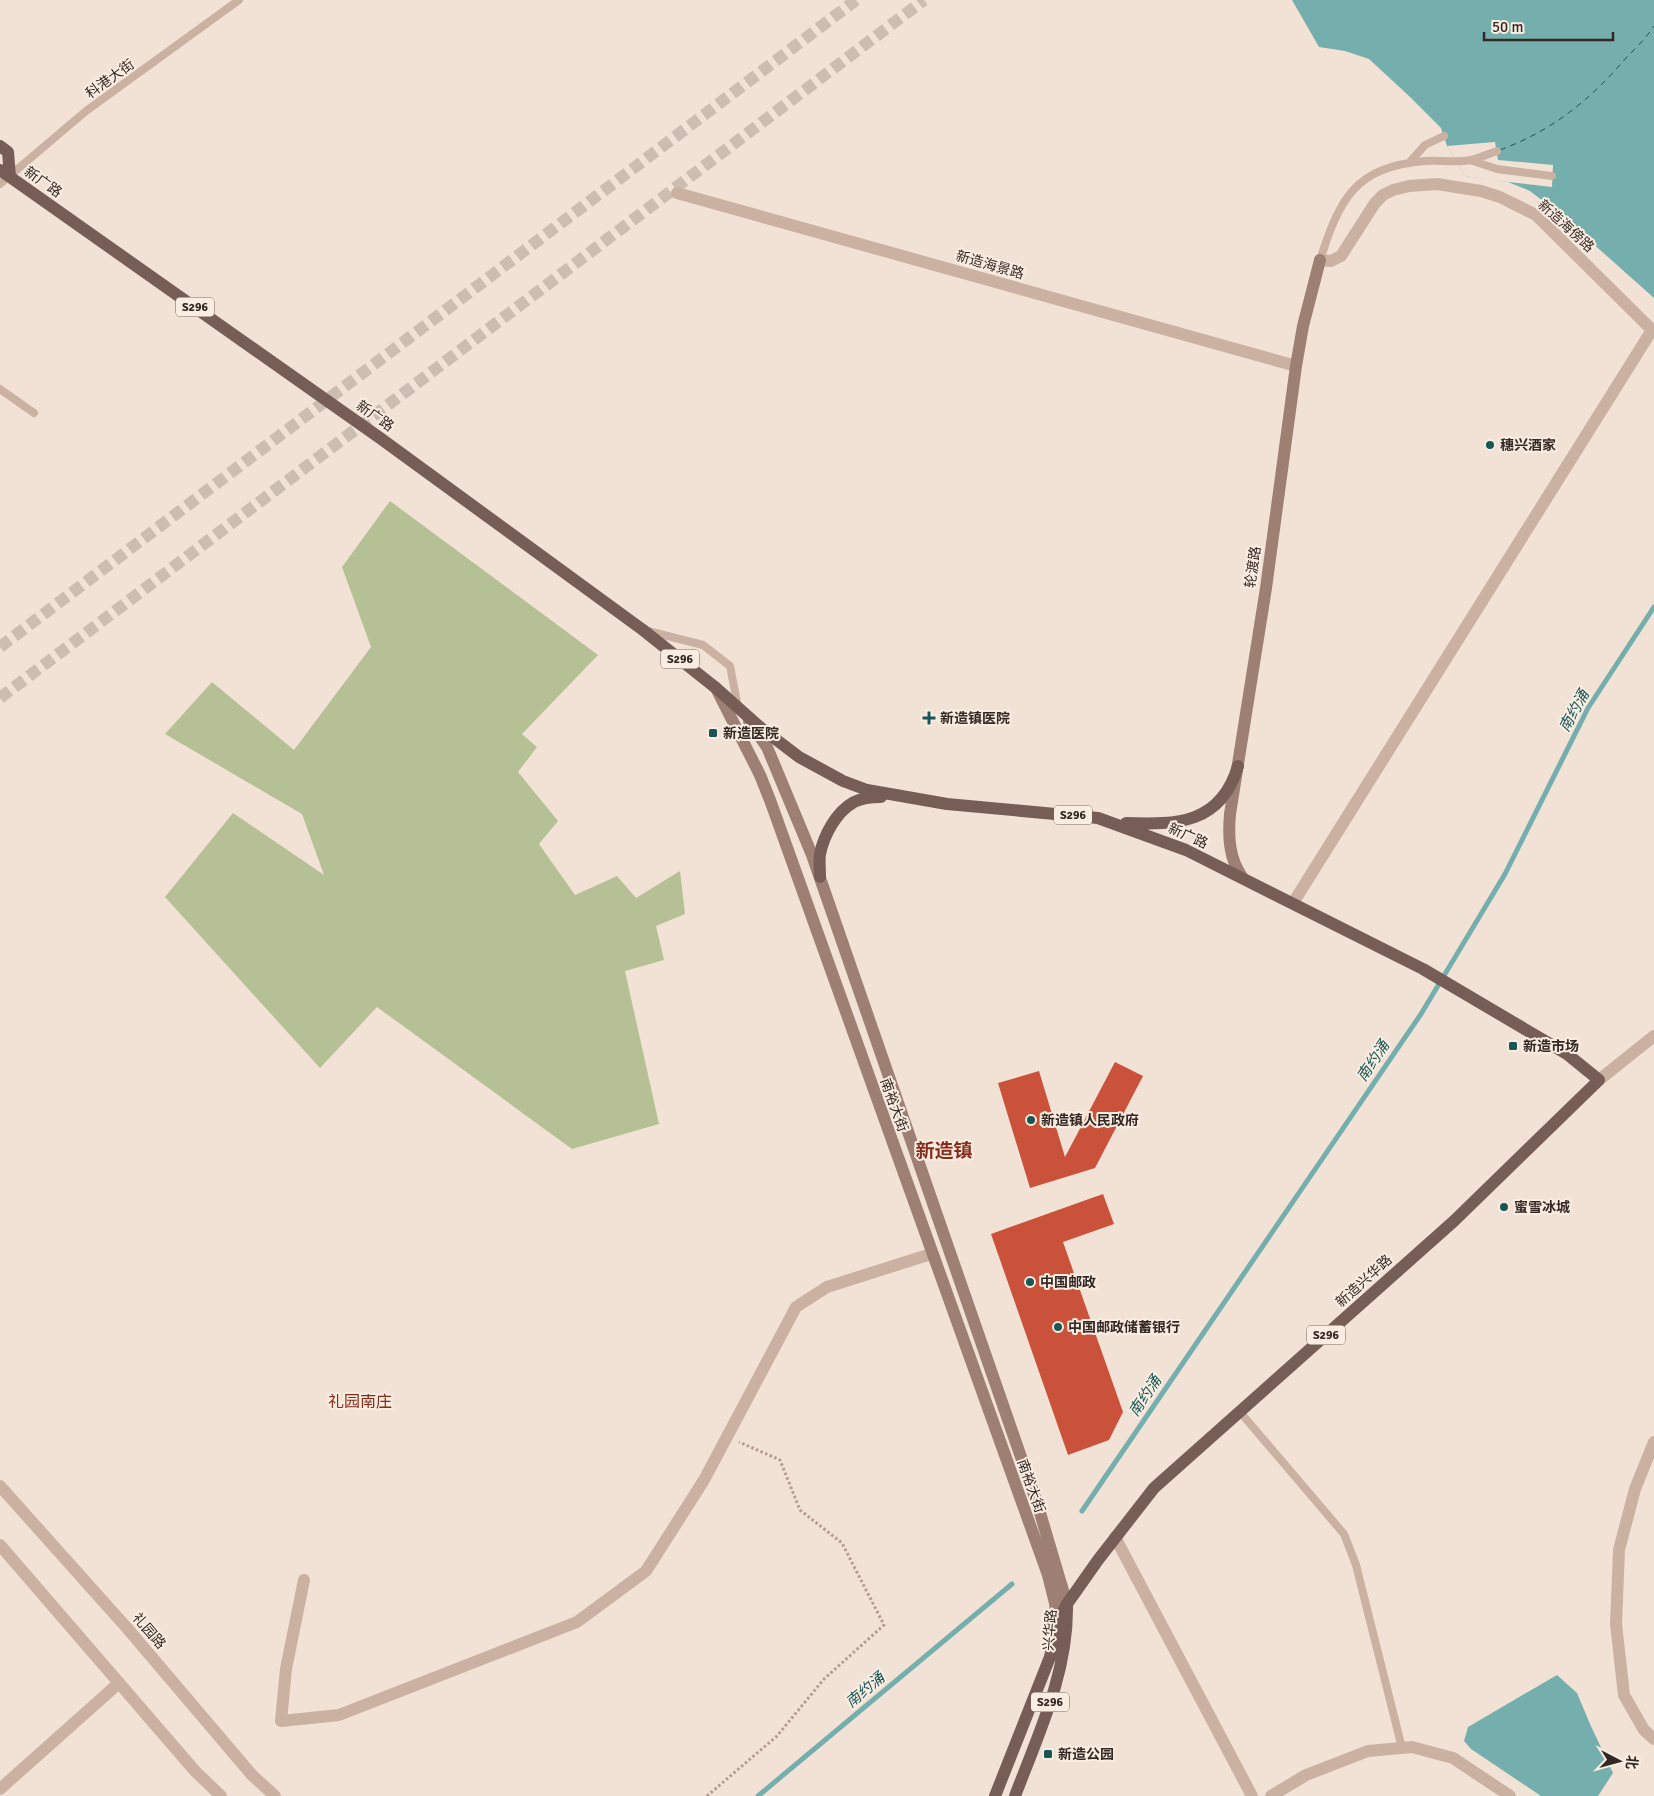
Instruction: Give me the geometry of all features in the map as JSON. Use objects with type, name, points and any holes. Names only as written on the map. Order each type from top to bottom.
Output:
[{"type":"main road","points":[[0,146],[8,152],[3,177]]},
{"type":"main road","name":"新广路","points":[[3,177],[380,438],[643,630],[716,688]]},
{"type":"main road","name":"轮渡路","points":[[1242,877],[1233,860],[1229,838],[1230,814],[1266,588],[1296,366],[1303,326],[1320,260]]},
{"type":"main road","name":"S296","points":[[716,688],[738,707]]},
{"type":"main road","name":"南裕大街","points":[[716,688],[763,783],[1048,1575],[1055,1602],[1057,1623]]},
{"type":"main road","name":"新广路","points":[[738,707],[779,742],[806,761],[867,790],[947,804],[1081,816],[1113,822],[1186,850],[1423,969],[1567,1054],[1599,1080]]},
{"type":"main road","name":"南裕大街","points":[[738,707],[767,747],[820,877],[1038,1506],[1067,1604]]},
{"type":"main road","points":[[1113,822],[1172,823],[1196,817],[1212,807],[1224,796],[1230,787],[1238,766]]},
{"type":"main road","points":[[820,877],[820,855],[825,837],[832,824],[843,811],[854,802],[867,798],[893,796]]},
{"type":"main road","name":"新造兴华路","points":[[1067,1604],[1115,1537],[1154,1488],[1454,1221],[1599,1080]]},
{"type":"main road","name":"兴华路","points":[[995,1796],[1050,1657],[1057,1623],[1067,1604]]},
{"type":"main road","name":"兴华路","points":[[1015,1796],[1052,1697],[1065,1647],[1068,1628],[1067,1604]]},
{"type":"street","name":"新造海傍路","points":[[1320,260],[1331,261],[1341,256],[1375,203],[1384,195],[1394,190],[1409,186],[1437,184],[1481,191],[1508,201],[1536,215],[1653,331]]},
{"type":"street","name":"新造海景路","points":[[677,193],[1296,366]]},
{"type":"street","points":[[1293,903],[1653,331]]},
{"type":"street","name":"新造兴华路","points":[[1599,1080],[1654,1036]]},
{"type":"street","points":[[304,1580],[286,1669],[281,1721],[339,1715],[577,1622],[646,1571],[704,1480],[796,1307],[826,1287],[931,1254]]},
{"type":"street","points":[[1654,1442],[1635,1489],[1619,1550],[1616,1624],[1624,1695],[1644,1730],[1654,1738]]},
{"type":"street","name":"礼园路","points":[[0,1486],[127,1628],[252,1775],[275,1796]]},
{"type":"street","points":[[1115,1537],[1252,1796]]},
{"type":"street","points":[[0,1545],[195,1771],[221,1796]]},
{"type":"street","points":[[0,1789],[119,1683]]},
{"type":"street","points":[[1271,1796],[1306,1775],[1368,1751],[1412,1747],[1453,1758],[1510,1796]]},
{"type":"lane","name":"科港大街","points":[[3,177],[86,112],[239,0]]},
{"type":"lane","points":[[1409,164],[1425,145],[1444,136]]},
{"type":"lane","points":[[1320,260],[1336,215],[1350,192],[1367,177],[1378,172],[1409,164],[1470,160],[1497,151]]},
{"type":"lane","points":[[1470,160],[1497,170],[1552,176]]},
{"type":"lane","points":[[0,389],[34,413]]},
{"type":"lane","points":[[643,630],[703,645],[730,666],[738,707]]},
{"type":"lane","points":[[1240,1412],[1344,1534],[1356,1565],[1402,1748]]},
{"type":"path","points":[[707,1796],[777,1736],[824,1679],[884,1625],[842,1543],[800,1510],[780,1460],[727,1437]]},
{"type":"green space","points":[[390,501],[598,655],[522,734],[537,747],[518,772],[558,821],[539,844],[575,895],[617,876],[636,898],[680,871],[685,914],[656,926],[664,960],[625,971],[659,1124],[572,1149],[377,1007],[320,1068],[165,897],[233,813],[324,875],[302,814],[165,734],[212,682],[294,750],[371,647],[342,567]]},
{"type":"water","points":[[1292,0],[1654,0],[1654,298],[1562,216],[1530,191],[1508,182],[1465,176],[1447,146],[1441,128],[1369,59],[1345,51],[1319,47]]},
{"type":"water","points":[[1557,1675],[1577,1693],[1613,1773],[1598,1796],[1541,1796],[1471,1749],[1464,1741],[1468,1727]]},
{"type":"pier","points":[[1495,142],[1498,160],[1553,165],[1552,187],[1465,176],[1447,146]]},
{"type":"building","name":"新造镇人民政府","points":[[1115,1062],[1143,1076],[1095,1168],[1030,1188],[998,1083],[1039,1071],[1065,1157]]},
{"type":"building","name":"中国邮政储蓄银行","points":[[1103,1194],[1114,1224],[1063,1242],[1123,1412],[1109,1440],[1068,1455],[991,1234]]},
{"type":"waterway","name":"南约涌","points":[[1082,1511],[1421,1014],[1505,874],[1588,708],[1654,607]]},
{"type":"waterway","name":"南约涌","points":[[758,1796],[1012,1584]]},
{"type":"ferry route","points":[[1500,150],[1537,133],[1584,101],[1641,43],[1654,26]]},
{"type":"tunnel","points":[[0,647],[856,0]]},
{"type":"tunnel","points":[[0,698],[924,0]]},
{"type":"place","name":"穗兴酒家","points":[[1490,445]]},
{"type":"place","name":"新造镇医院","points":[[929,718]]},
{"type":"place","name":"新造医院","points":[[713,733]]},
{"type":"place","name":"新造市场","points":[[1513,1046]]},
{"type":"place","name":"新造镇人民政府","points":[[1031,1120]]},
{"type":"place","name":"蜜雪冰城","points":[[1504,1207]]},
{"type":"place","name":"中国邮政","points":[[1030,1282]]},
{"type":"place","name":"中国邮政储蓄银行","points":[[1058,1327]]},
{"type":"place","name":"新造公园","points":[[1048,1754]]},
{"type":"district","name":"新造镇","points":[[944,1151]]},
{"type":"district","name":"礼园南庄","points":[[360,1402]]}]
